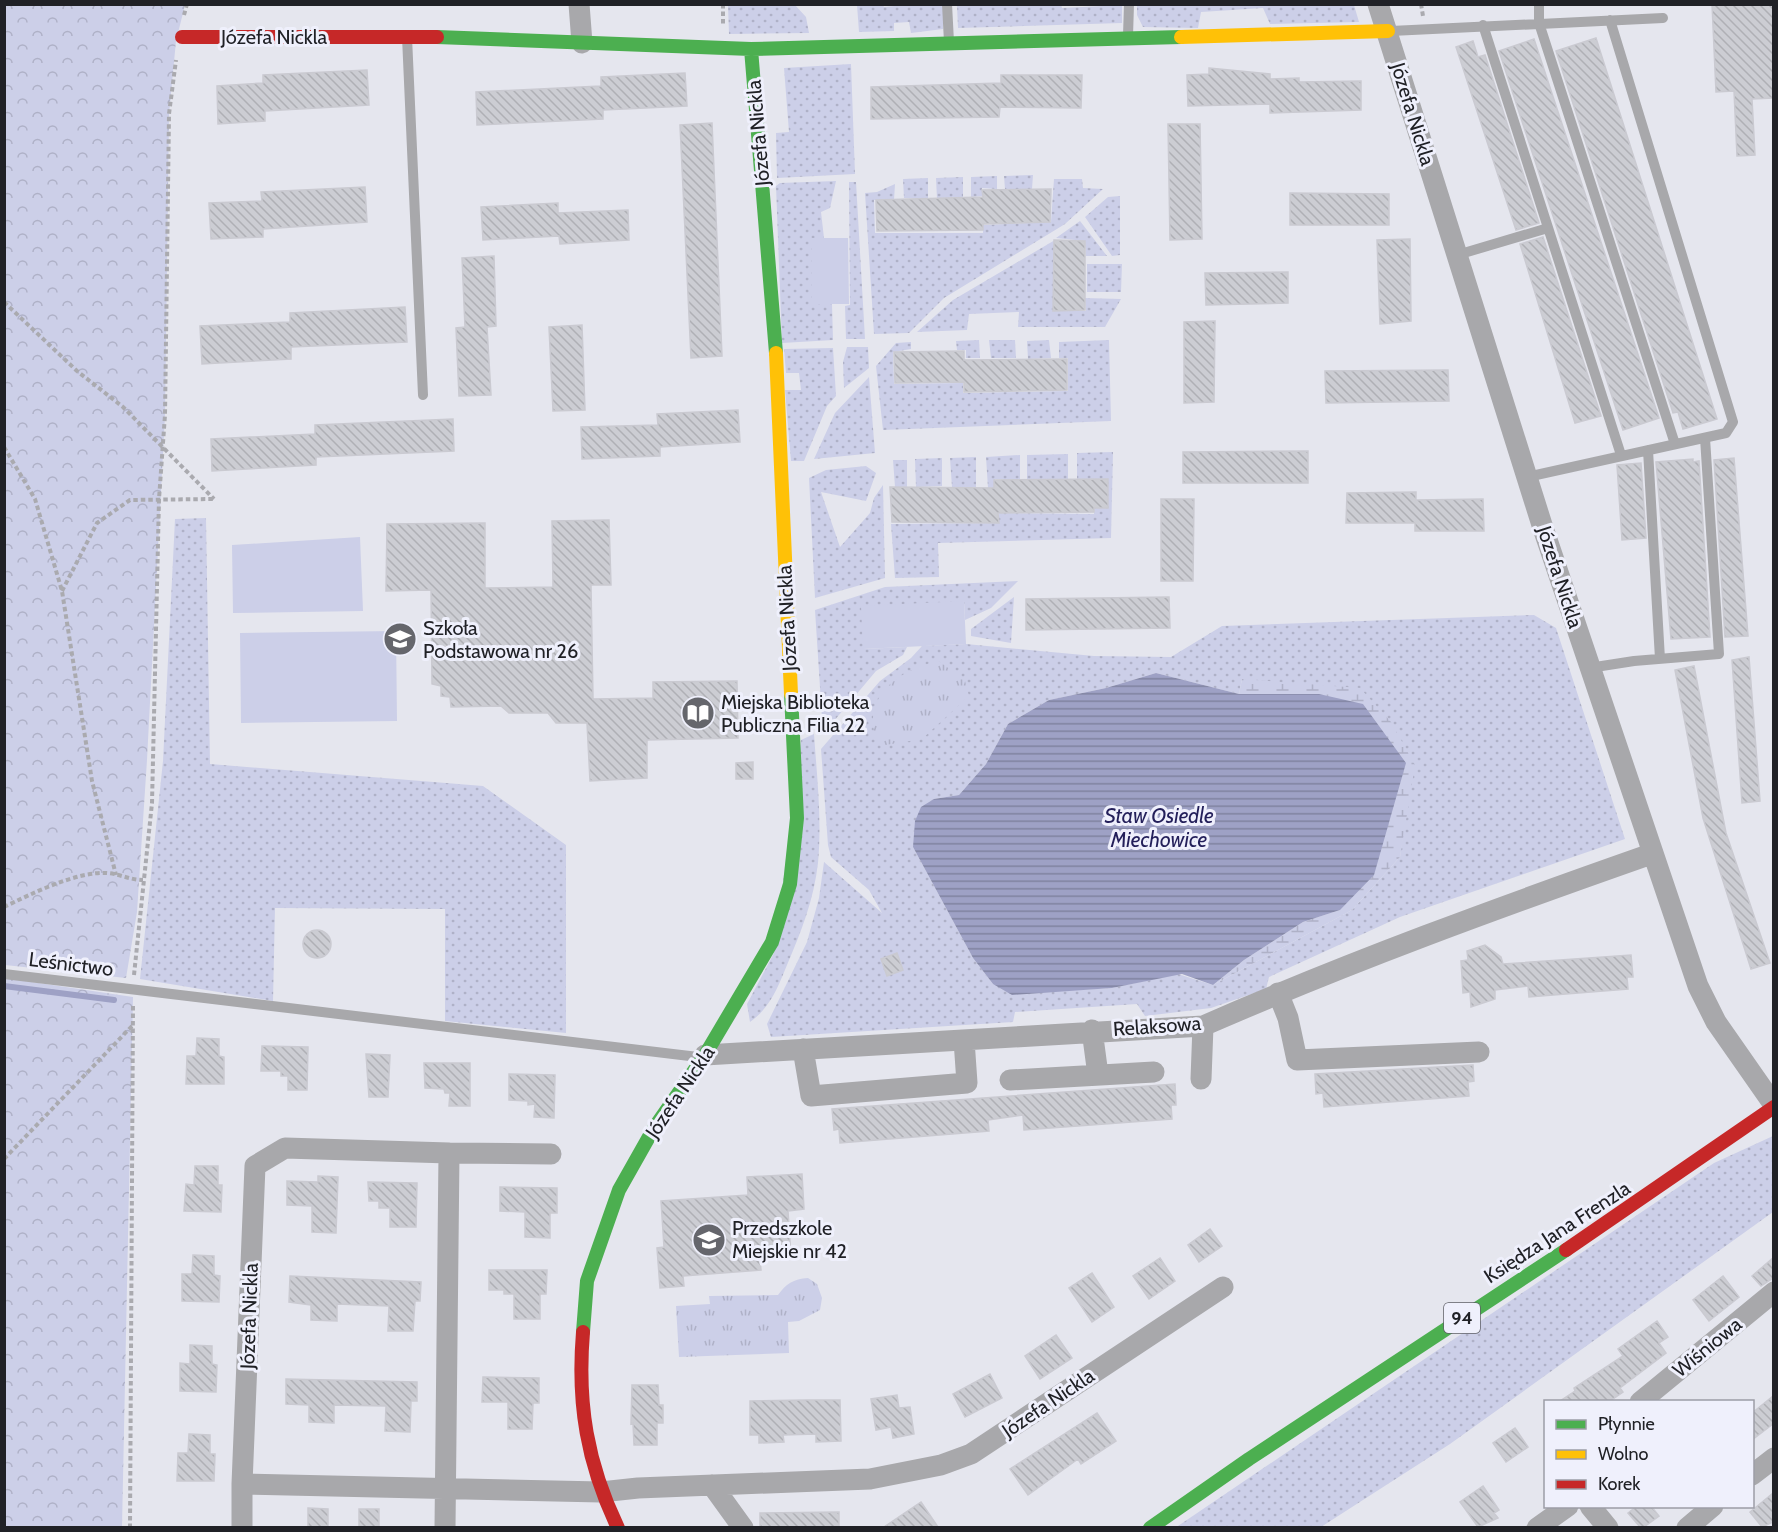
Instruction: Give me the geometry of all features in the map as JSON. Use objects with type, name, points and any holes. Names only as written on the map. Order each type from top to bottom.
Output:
[{"type":"street","points":[[579,4],[582,43]]},
{"type":"street","name":"Józefa Nickla","points":[[1378,4],[1589,668],[1698,986],[1721,1029],[1773,1106]]},
{"type":"street","name":"Józefa Nickla","points":[[180,43],[407,36],[751,49],[1388,31]]},
{"type":"street","name":"Józefa Nickla","points":[[618,1527],[601,1492],[583,1423],[581,1352],[586,1281],[619,1190],[654,1128],[705,1056],[772,942],[790,884],[797,818],[775,336],[751,49]]},
{"type":"street","name":"Relaksowa","points":[[705,1056],[1092,1030],[1203,1026],[1278,993],[1537,894],[1651,854]]},
{"type":"street","points":[[1278,993],[1288,1018],[1297,1060],[1479,1052]]},
{"type":"street","points":[[1202,1078],[1203,1026]]},
{"type":"street","points":[[1092,1030],[1098,1075]]},
{"type":"street","points":[[803,1049],[811,1096],[967,1083],[964,1040]]},
{"type":"street","points":[[1010,1080],[1154,1072]]},
{"type":"street","name":"Księdza Jana Frenzla","points":[[1150,1527],[1249,1459],[1617,1217],[1773,1106]]},
{"type":"street","name":"Józefa Nickla","points":[[242,1527],[255,1166],[285,1148],[551,1154]]},
{"type":"street","points":[[445,1527],[449,1153]]},
{"type":"street","name":"Józefa Nickla","points":[[242,1484],[601,1492],[870,1479],[921,1470],[971,1454],[1223,1287]]},
{"type":"street","name":"Wiśniowa","points":[[1641,1400],[1773,1292]]},
{"type":"street","points":[[1754,1473],[1773,1458]]},
{"type":"street","points":[[712,1485],[743,1527]]},
{"type":"street","points":[[1537,1527],[1565,1508]]},
{"type":"street","points":[[1592,1508],[1608,1527]]},
{"type":"street","points":[[1688,1527],[1711,1508]]},
{"type":"lane","points":[[947,4],[949,43]]},
{"type":"lane","points":[[1128,4],[1128,37]]},
{"type":"lane","points":[[1539,4],[1539,23],[1675,444]]},
{"type":"lane","points":[[1388,31],[1663,18]]},
{"type":"lane","points":[[1527,477],[1726,434],[1732,422],[1610,20]]},
{"type":"lane","points":[[1483,25],[1621,455]]},
{"type":"lane","points":[[407,36],[423,394]]},
{"type":"lane","points":[[1457,255],[1548,228]]},
{"type":"lane","points":[[1589,668],[1719,654],[1705,438]]},
{"type":"lane","points":[[1648,450],[1660,659]]},
{"type":"lane","name":"Leśnictwo","points":[[4,974],[705,1056]]},
{"type":"path","points":[[184,16],[187,4]]},
{"type":"path","points":[[130,1527],[132,990],[152,803],[159,499],[163,447],[169,114],[180,43]]},
{"type":"path","points":[[4,302],[77,371],[123,407],[214,499],[130,500],[97,523],[62,591]]},
{"type":"path","points":[[4,447],[35,499],[62,591],[92,781],[116,875]]},
{"type":"path","points":[[4,907],[43,887],[105,873],[128,880],[143,880]]},
{"type":"path","points":[[4,1159],[133,1025]]},
{"type":"green space","points":[[915,4],[943,5],[943,29],[911,33],[909,22],[894,23],[894,31],[859,32],[857,5],[883,5],[884,7]]},
{"type":"green space","points":[[1061,4],[1062,8],[1122,5],[1122,23],[958,28],[957,5]]},
{"type":"green space","points":[[5,5],[185,5],[176,41],[169,114],[165,415],[137,912],[126,978],[5,965]]},
{"type":"green space","points":[[728,5],[795,5],[806,17],[809,33],[729,34]]},
{"type":"green space","points":[[1137,5],[1354,5],[1359,22],[1270,24],[1263,8],[1201,12],[1198,28],[1143,27],[1137,15]]},
{"type":"green space","points":[[851,64],[855,174],[777,178],[776,133],[789,132],[784,68]]},
{"type":"green space","points":[[1033,175],[1032,189],[1005,189],[1004,176]]},
{"type":"green space","points":[[997,176],[997,189],[982,188],[982,196],[971,197],[971,177]]},
{"type":"green space","points":[[963,177],[963,198],[937,199],[936,178]]},
{"type":"green space","points":[[928,178],[928,199],[904,198],[903,179]]},
{"type":"green space","points":[[1054,179],[1082,179],[1083,188],[1103,189],[1065,224],[944,298],[909,333],[874,334],[865,193],[877,192],[895,184],[894,200],[874,200],[875,233],[983,233],[983,225],[1051,222]]},
{"type":"green space","points":[[836,181],[830,208],[821,212],[824,238],[812,239],[813,304],[832,304],[833,340],[782,343],[776,186],[780,183]]},
{"type":"green space","points":[[849,182],[856,182],[865,339],[846,339],[845,306],[850,305]]},
{"type":"green space","points":[[1120,196],[1120,255],[1112,256],[1085,217],[1108,197]]},
{"type":"green space","points":[[1080,221],[1107,256],[1086,256],[1085,241],[1056,238]]},
{"type":"green space","points":[[812,238],[848,238],[849,304],[812,304]]},
{"type":"green space","points":[[1055,240],[1053,311],[1086,311],[1085,298],[1121,299],[1105,327],[1018,327],[1019,312],[969,314],[967,330],[917,332],[953,300]]},
{"type":"green space","points":[[1087,264],[1122,264],[1121,292],[1087,292]]},
{"type":"green space","points":[[979,340],[980,358],[966,358],[966,350],[957,350],[956,341]]},
{"type":"green space","points":[[989,340],[1015,340],[1016,358],[991,358]]},
{"type":"green space","points":[[1049,340],[1051,358],[1028,359],[1027,341]]},
{"type":"green space","points":[[1109,340],[1111,421],[883,430],[876,366],[896,343],[911,342],[911,349],[893,352],[894,384],[963,383],[963,393],[1068,391],[1068,358],[1059,358],[1059,342]]},
{"type":"green space","points":[[847,347],[868,347],[869,368],[844,388],[843,362]]},
{"type":"green space","points":[[833,348],[836,396],[827,406],[804,461],[791,461],[785,390],[801,390],[799,373],[786,373],[784,349]]},
{"type":"green space","points":[[869,377],[875,453],[814,459],[835,413]]},
{"type":"green space","points":[[1113,452],[1111,538],[938,543],[939,577],[895,578],[891,524],[999,523],[999,513],[1094,514],[1095,479],[1077,479],[1077,453]]},
{"type":"green space","points":[[1068,454],[1068,479],[1027,479],[1027,455]]},
{"type":"green space","points":[[1020,455],[1020,480],[995,479],[995,488],[988,488],[986,457]]},
{"type":"green space","points":[[976,457],[976,487],[952,487],[950,458]]},
{"type":"green space","points":[[942,458],[942,486],[916,487],[915,459]]},
{"type":"green space","points":[[893,460],[907,460],[907,487],[895,487]]},
{"type":"green space","points":[[866,466],[876,473],[866,501],[821,492],[840,547],[870,513],[874,498],[883,485],[885,578],[815,598],[809,478],[826,470]]},
{"type":"green space","points":[[206,518],[210,764],[483,786],[566,845],[566,1033],[445,1021],[445,909],[275,908],[273,1001],[140,979],[163,761],[175,519]]},
{"type":"green space","points":[[360,537],[363,611],[233,613],[232,545]]},
{"type":"green space","points":[[1018,581],[991,608],[965,620],[964,601],[863,649],[907,647],[903,655],[876,671],[823,734],[815,610],[885,587]]},
{"type":"green space","points":[[1014,597],[1011,643],[971,636],[971,629]]},
{"type":"green space","points":[[964,601],[966,644],[863,649],[861,606]]},
{"type":"green space","points":[[1534,615],[1556,628],[1625,839],[1400,917],[1269,977],[1266,989],[1211,1008],[1145,1016],[1137,1004],[1015,1012],[1013,1022],[771,1037],[767,1024],[807,942],[819,898],[824,862],[882,913],[869,890],[831,857],[828,845],[821,749],[880,681],[911,658],[922,646],[966,644],[1094,656],[1171,657],[1222,626]],"holes":[[[1156,673],[1239,694],[1242,679],[1406,811],[1400,857],[1352,910],[1213,985],[1178,974],[1112,988],[1076,990],[993,984],[973,958],[913,847],[934,799],[959,795],[986,764],[1008,724],[1049,700],[1106,688]]]},
{"type":"green space","points":[[396,631],[397,721],[241,723],[240,633]]},
{"type":"green space","points":[[939,661],[965,681],[969,696],[922,739],[885,745],[876,738],[873,723],[874,709],[880,697],[899,677]]},
{"type":"green space","points":[[1242,679],[1360,688],[1391,722],[1415,765],[1400,857],[1352,910],[1213,985],[1244,960],[1303,922],[1340,910],[1319,694],[1239,694]]},
{"type":"green space","points":[[814,734],[819,831],[818,863],[813,889],[802,928],[777,989],[768,1004],[750,1022],[747,1004],[774,953],[801,740]]},
{"type":"green space","points":[[5,978],[133,997],[122,1527],[5,1528]]},
{"type":"green space","points":[[1773,1136],[1773,1212],[1450,1444],[1321,1527],[1175,1528],[1714,1163]]},
{"type":"green space","points":[[808,1278],[817,1284],[822,1298],[820,1310],[799,1321],[788,1322],[789,1353],[679,1357],[676,1306],[710,1304],[709,1296],[778,1295],[790,1283]]},
{"type":"water","name":"Staw Osiedle Miechowice","points":[[1156,673],[1239,694],[1319,694],[1363,704],[1406,763],[1374,875],[1340,910],[1303,922],[1244,960],[1213,985],[1182,974],[1112,988],[1012,995],[993,984],[973,958],[913,847],[915,821],[921,807],[934,799],[959,795],[986,764],[1008,724],[1049,700],[1106,688]]},
{"type":"building","points":[[1712,4],[1773,4],[1773,98],[1752,99],[1755,155],[1737,156],[1734,91],[1716,92]]},
{"type":"building","points":[[1596,38],[1717,419],[1683,429],[1678,412],[1673,413],[1556,51]]},
{"type":"building","points":[[1534,39],[1659,418],[1623,430],[1499,51]]},
{"type":"building","points":[[1473,41],[1478,57],[1485,55],[1539,223],[1516,230],[1456,47]]},
{"type":"building","points":[[1209,68],[1270,74],[1270,79],[1299,78],[1299,82],[1361,81],[1361,110],[1270,113],[1270,104],[1188,106],[1187,75],[1209,74]]},
{"type":"building","points":[[367,70],[369,105],[265,111],[265,121],[218,124],[217,86],[263,83],[263,75]]},
{"type":"building","points":[[685,73],[687,106],[603,110],[603,119],[477,125],[476,92],[601,86],[601,77]]},
{"type":"building","points":[[1001,75],[1082,75],[1081,108],[1000,107],[999,117],[871,119],[871,87],[1001,83]]},
{"type":"building","points":[[712,123],[722,356],[691,358],[680,125]]},
{"type":"building","points":[[1168,124],[1200,124],[1202,239],[1170,240]]},
{"type":"building","points":[[365,187],[367,222],[263,229],[263,237],[211,239],[209,203],[262,201],[261,192]]},
{"type":"building","points":[[1051,189],[1050,222],[983,224],[983,230],[877,231],[876,200],[983,197],[982,190]]},
{"type":"building","points":[[1290,193],[1389,194],[1389,225],[1290,225]]},
{"type":"building","points":[[558,203],[558,213],[628,210],[629,240],[560,244],[559,236],[483,240],[481,207]]},
{"type":"building","points":[[1543,237],[1601,416],[1575,423],[1520,244]]},
{"type":"building","points":[[1410,239],[1411,321],[1380,324],[1377,240]]},
{"type":"building","points":[[1054,240],[1085,241],[1085,310],[1053,311]]},
{"type":"building","points":[[494,256],[496,326],[487,327],[491,395],[459,396],[456,328],[465,327],[462,258]]},
{"type":"building","points":[[1288,272],[1288,303],[1206,305],[1205,273]]},
{"type":"building","points":[[405,307],[407,342],[291,347],[291,359],[202,364],[200,326],[290,322],[290,313]]},
{"type":"building","points":[[1215,321],[1214,402],[1184,403],[1184,322]]},
{"type":"building","points":[[582,325],[585,410],[553,411],[549,327]]},
{"type":"building","points":[[964,351],[964,360],[1067,359],[1067,390],[964,392],[964,382],[895,383],[894,352]]},
{"type":"building","points":[[1448,370],[1449,401],[1326,403],[1325,371]]},
{"type":"building","points":[[738,410],[740,442],[660,447],[660,456],[582,459],[581,427],[658,425],[657,414]]},
{"type":"building","points":[[453,419],[454,451],[316,457],[316,465],[212,471],[211,439],[315,434],[315,425]]},
{"type":"building","points":[[1308,451],[1308,483],[1183,483],[1183,452]]},
{"type":"building","points":[[1734,458],[1748,636],[1725,637],[1714,460]]},
{"type":"building","points":[[1693,459],[1693,462],[1699,461],[1710,637],[1671,639],[1656,462]]},
{"type":"building","points":[[1641,463],[1646,538],[1622,540],[1617,465]]},
{"type":"building","points":[[1108,479],[1108,508],[1094,508],[1094,512],[998,513],[999,523],[892,522],[890,487],[994,488],[994,480]]},
{"type":"building","points":[[1416,492],[1416,500],[1483,499],[1484,531],[1415,531],[1415,523],[1346,523],[1347,493]]},
{"type":"building","points":[[1161,499],[1194,499],[1193,581],[1161,581]]},
{"type":"building","points":[[609,520],[611,585],[591,585],[593,699],[653,698],[653,682],[737,681],[738,738],[647,740],[647,778],[590,781],[587,723],[556,723],[548,713],[509,713],[501,706],[451,707],[450,697],[441,696],[441,686],[432,684],[431,590],[386,591],[387,524],[485,523],[485,588],[553,587],[552,521]]},
{"type":"building","points":[[1169,597],[1170,628],[1026,630],[1026,599]]},
{"type":"building","points":[[1749,657],[1760,801],[1742,803],[1732,660]]},
{"type":"building","points":[[1694,666],[1726,833],[1770,963],[1751,969],[1703,818],[1675,670]]},
{"type":"building","points":[[753,762],[753,779],[736,779],[736,763]]},
{"type":"building","points":[[317,930],[327,934],[331,944],[327,954],[317,958],[307,954],[303,944],[307,934]]},
{"type":"building","points":[[1485,945],[1501,957],[1503,964],[1631,955],[1633,977],[1627,977],[1628,989],[1529,997],[1528,986],[1495,990],[1495,999],[1471,1007],[1470,992],[1463,993],[1461,961],[1468,960],[1467,951]]},
{"type":"building","points":[[897,953],[903,970],[887,976],[881,959]]},
{"type":"building","points":[[197,1038],[219,1039],[219,1056],[224,1057],[224,1084],[186,1084],[187,1056],[196,1056]]},
{"type":"building","points":[[262,1046],[308,1047],[307,1090],[288,1090],[288,1076],[281,1076],[281,1071],[261,1071]]},
{"type":"building","points":[[366,1054],[390,1055],[388,1097],[369,1097]]},
{"type":"building","points":[[424,1063],[470,1063],[470,1106],[449,1106],[450,1093],[445,1093],[444,1089],[425,1088]]},
{"type":"building","points":[[1473,1065],[1474,1081],[1468,1082],[1469,1096],[1324,1107],[1323,1093],[1316,1094],[1315,1074]]},
{"type":"building","points":[[509,1074],[555,1075],[554,1118],[534,1117],[535,1104],[528,1105],[528,1101],[509,1100]]},
{"type":"building","points":[[1175,1084],[1176,1105],[1171,1105],[1172,1119],[1024,1130],[1023,1115],[988,1120],[989,1131],[840,1143],[839,1129],[834,1130],[832,1109]]},
{"type":"building","points":[[195,1166],[218,1166],[218,1185],[222,1185],[221,1212],[184,1211],[186,1184],[194,1185]]},
{"type":"building","points":[[802,1174],[804,1209],[788,1211],[791,1257],[760,1259],[761,1270],[683,1276],[684,1286],[660,1288],[657,1248],[664,1247],[661,1201],[748,1195],[747,1177]]},
{"type":"building","points":[[318,1176],[338,1177],[336,1233],[312,1232],[312,1206],[287,1205],[287,1181],[318,1182]]},
{"type":"building","points":[[368,1182],[417,1183],[416,1227],[390,1227],[390,1208],[379,1208],[379,1201],[369,1201]]},
{"type":"building","points":[[500,1187],[557,1188],[557,1213],[550,1213],[550,1238],[525,1237],[525,1212],[500,1211]]},
{"type":"building","points":[[1210,1229],[1222,1246],[1199,1262],[1188,1245]]},
{"type":"building","points":[[193,1255],[214,1256],[214,1275],[220,1276],[219,1302],[182,1301],[182,1274],[192,1274]]},
{"type":"building","points":[[1160,1258],[1175,1281],[1149,1299],[1133,1276]]},
{"type":"building","points":[[1773,1258],[1773,1278],[1761,1286],[1752,1276]]},
{"type":"building","points":[[489,1270],[547,1270],[546,1294],[540,1294],[540,1319],[514,1319],[514,1294],[504,1294],[504,1290],[489,1290]]},
{"type":"building","points":[[1092,1273],[1114,1307],[1092,1322],[1069,1288]]},
{"type":"building","points":[[290,1276],[421,1282],[420,1301],[415,1301],[413,1331],[388,1331],[389,1306],[337,1304],[337,1321],[311,1320],[311,1305],[289,1302]]},
{"type":"building","points":[[1723,1276],[1739,1297],[1709,1321],[1693,1300]]},
{"type":"building","points":[[1657,1321],[1668,1337],[1659,1343],[1666,1353],[1620,1388],[1623,1392],[1611,1400],[1562,1400],[1575,1391],[1574,1388],[1623,1356],[1618,1349]]},
{"type":"building","points":[[1056,1335],[1072,1358],[1040,1379],[1025,1356]]},
{"type":"building","points":[[190,1345],[212,1346],[212,1364],[217,1365],[216,1392],[180,1391],[180,1363],[190,1364]]},
{"type":"building","points":[[990,1374],[1002,1398],[965,1417],[953,1394]]},
{"type":"building","points":[[483,1377],[539,1378],[539,1403],[533,1403],[532,1429],[508,1429],[508,1402],[482,1402]]},
{"type":"building","points":[[286,1379],[417,1382],[417,1401],[411,1401],[410,1432],[385,1431],[386,1406],[334,1405],[334,1423],[309,1422],[309,1405],[286,1404]]},
{"type":"building","points":[[632,1385],[658,1385],[659,1405],[663,1405],[663,1423],[657,1423],[657,1445],[634,1445],[633,1423],[631,1424]]},
{"type":"building","points":[[897,1395],[899,1408],[910,1407],[914,1434],[893,1438],[891,1427],[876,1430],[871,1399]]},
{"type":"building","points":[[1773,1396],[1773,1424],[1754,1438],[1754,1411]]},
{"type":"building","points":[[840,1400],[841,1441],[816,1442],[816,1434],[783,1435],[784,1442],[759,1443],[759,1435],[750,1435],[750,1401]]},
{"type":"building","points":[[1097,1413],[1116,1441],[1081,1464],[1078,1459],[1028,1495],[1010,1469]]},
{"type":"building","points":[[1515,1428],[1528,1447],[1506,1462],[1493,1443]]},
{"type":"building","points":[[189,1434],[210,1435],[210,1454],[215,1454],[214,1481],[177,1481],[178,1453],[188,1453]]},
{"type":"building","points":[[1483,1486],[1499,1510],[1494,1513],[1498,1518],[1478,1527],[1460,1502]]},
{"type":"building","points":[[1773,1493],[1773,1522],[1762,1527],[1750,1512]]},
{"type":"building","points":[[921,1502],[938,1527],[884,1527]]},
{"type":"building","points":[[308,1508],[328,1509],[328,1527],[308,1527]]},
{"type":"building","points":[[1634,1508],[1653,1508],[1659,1516],[1644,1527],[1640,1527],[1628,1513]]},
{"type":"building","points":[[359,1509],[379,1509],[379,1527],[359,1527]]},
{"type":"building","points":[[839,1512],[839,1527],[760,1527],[760,1513]]},
{"type":"waterway","points":[[4,986],[114,1000]]},
{"type":"traffic: fast","points":[[437,37],[751,49],[1181,37]]},
{"type":"traffic: fast","points":[[751,49],[776,353]]},
{"type":"traffic: fast","points":[[583,1332],[587,1281],[619,1190],[654,1128],[705,1055],[772,942],[790,884],[797,818],[791,694]]},
{"type":"traffic: fast","points":[[1150,1528],[1249,1459],[1566,1250]]},
{"type":"traffic: slow","points":[[1181,37],[1388,31]]},
{"type":"traffic: slow","points":[[776,353],[791,694]]},
{"type":"traffic: jam","points":[[182,37],[437,37]]},
{"type":"traffic: jam","points":[[1566,1250],[1774,1107]]},
{"type":"traffic: jam","points":[[583,1332],[582,1384],[587,1433],[599,1480],[618,1528]]},
{"type":"place","name":"Szkoła Podstawowa nr 26","points":[[400,639]]},
{"type":"place","name":"Miejska Biblioteka Publiczna Filia 22","points":[[698,713]]},
{"type":"place","name":"Przedszkole Miejskie nr 42","points":[[709,1240]]}]
